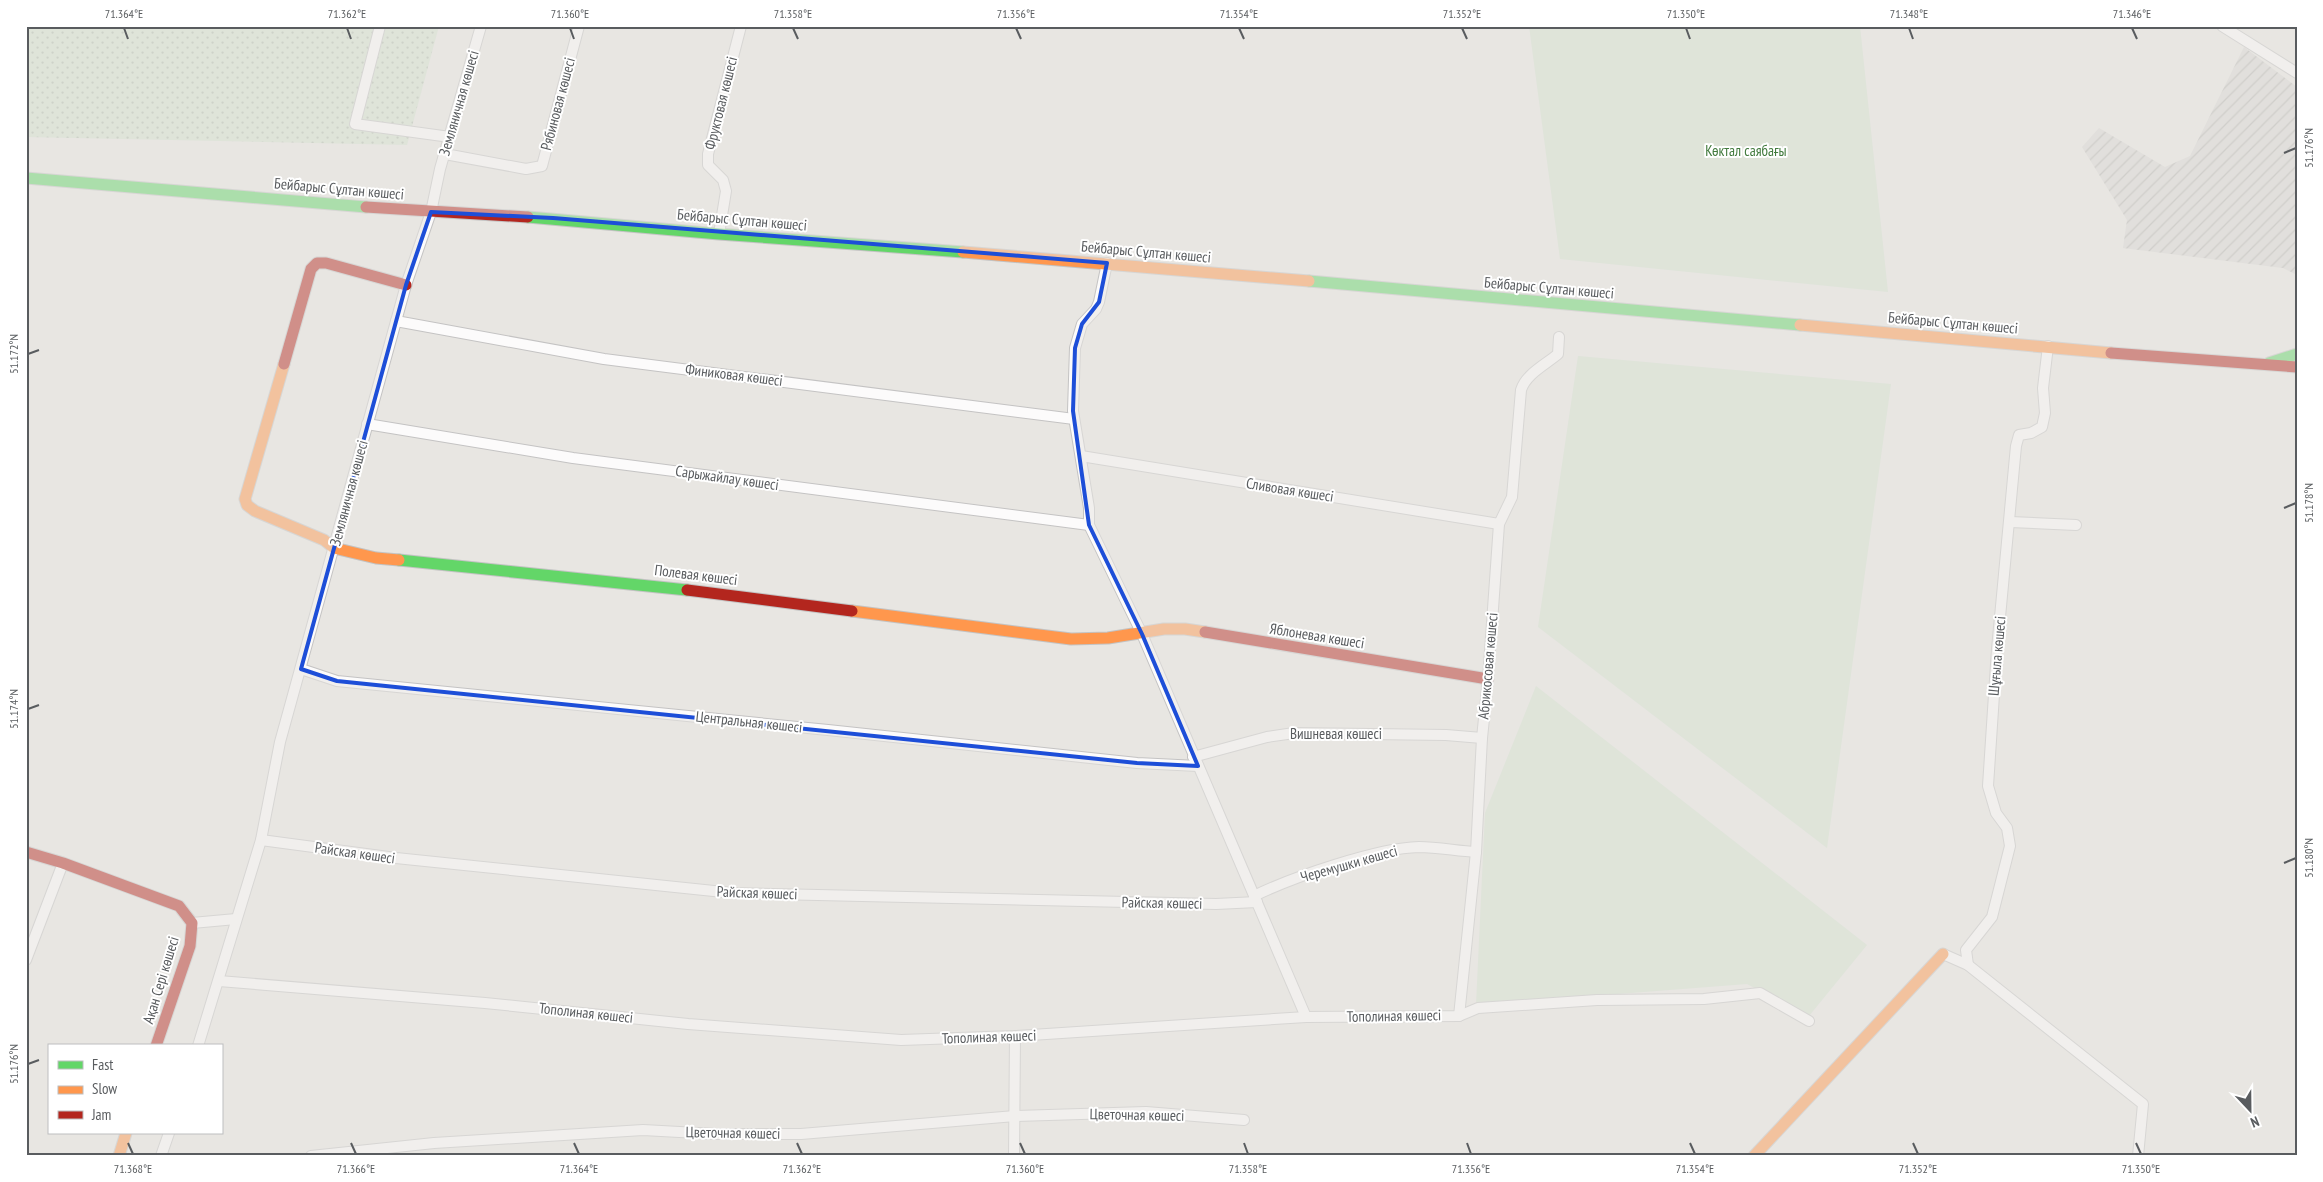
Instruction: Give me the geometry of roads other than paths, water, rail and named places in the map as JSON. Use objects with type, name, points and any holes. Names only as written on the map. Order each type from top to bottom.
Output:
[{"type":"street","points":[[380,26],[354,124],[450,137]]},
{"type":"street","name":"Земляничная көшесі","points":[[199,1044],[261,840],[280,742],[406,284],[431,212],[445,154],[481,26]]},
{"type":"street","name":"Рябиновая көшесі","points":[[445,154],[526,169],[542,166],[579,26]]},
{"type":"street","name":"Фруктовая көшесі","points":[[719,234],[726,191],[723,180],[708,165],[708,154],[741,26]]},
{"type":"street","points":[[2222,26],[2297,73]]},
{"type":"street","name":"Бейбарыс Сұлтан көшесі","points":[[26,178],[431,212],[553,218],[719,234],[1107,264],[2240,364],[2262,364]]},
{"type":"street","name":"Полевая көшесі","points":[[406,284],[326,263],[317,262],[311,269],[245,499],[247,505],[254,510],[324,540],[334,548],[376,558],[638,583],[1072,639],[1108,638],[1142,634]]},
{"type":"street","points":[[1107,264],[1099,302],[1096,309],[1082,324],[1075,348],[1074,419],[1089,508],[1089,525],[1142,634],[1195,762],[1306,1017]]},
{"type":"street","name":"Финиковая көшесі","points":[[396,321],[604,358],[1074,419]]},
{"type":"street","name":"Абрикосовая көшесі","points":[[1459,1016],[1476,852],[1482,738],[1499,524],[1512,497],[1521,390],[1524,380],[1558,354],[1559,336]]},
{"type":"street","name":"Шұғыла көшесі","points":[[1968,965],[1966,950],[1992,917],[2002,871],[2010,846],[2007,828],[1996,813],[1988,786],[1997,649],[2016,446],[2019,435],[2042,427],[2045,412],[2043,388],[2048,346]]},
{"type":"street","points":[[2262,364],[2297,354]]},
{"type":"street","points":[[2262,364],[2297,367]]},
{"type":"street","name":"Сарыжайлау көшесі","points":[[367,424],[573,458],[1089,525]]},
{"type":"street","name":"Сливовая көшесі","points":[[1081,456],[1499,524]]},
{"type":"street","points":[[2010,522],[2076,525]]},
{"type":"street","name":"Яблоневая көшесі","points":[[1142,634],[1164,629],[1185,629],[1488,679]]},
{"type":"street","name":"Центральная көшесі","points":[[301,669],[337,681],[828,730],[1137,764],[1195,762]]},
{"type":"street","name":"Вишневая көшесі","points":[[1195,762],[1267,737],[1294,733],[1446,735],[1482,738]]},
{"type":"street","name":"Райская көшесі","points":[[261,840],[406,859],[733,893],[1216,904],[1256,899]]},
{"type":"street","name":"Черемушки көшесі","points":[[1256,899],[1274,886],[1347,862],[1397,849],[1420,847],[1476,852]]},
{"type":"street","points":[[26,852],[63,863],[178,906],[192,923],[236,919]]},
{"type":"street","points":[[26,960],[63,863]]},
{"type":"street","name":"Ақан Сері көшесі","points":[[157,1044],[190,946],[192,923]]},
{"type":"street","points":[[1754,1156],[1942,954],[1968,965],[2143,1104],[2138,1156]]},
{"type":"street","name":"Тополиная көшесі","points":[[219,981],[485,1003],[688,1024],[900,1040],[1015,1036],[1306,1017],[1459,1016],[1478,1008],[1597,1000],[1704,999],[1760,993],[1809,1021]]},
{"type":"street","points":[[1014,1156],[1015,1036]]},
{"type":"street","name":"Цветочная көшесі","points":[[311,1156],[434,1143],[643,1130],[716,1134],[801,1134],[1015,1116],[1146,1112],[1244,1120]]},
{"type":"street","points":[[119,1156],[126,1134]]},
{"type":"street","points":[[161,1156],[169,1134]]},
{"type":"park label","name":"Көктал саябағы","points":[[1746,151]]}]
